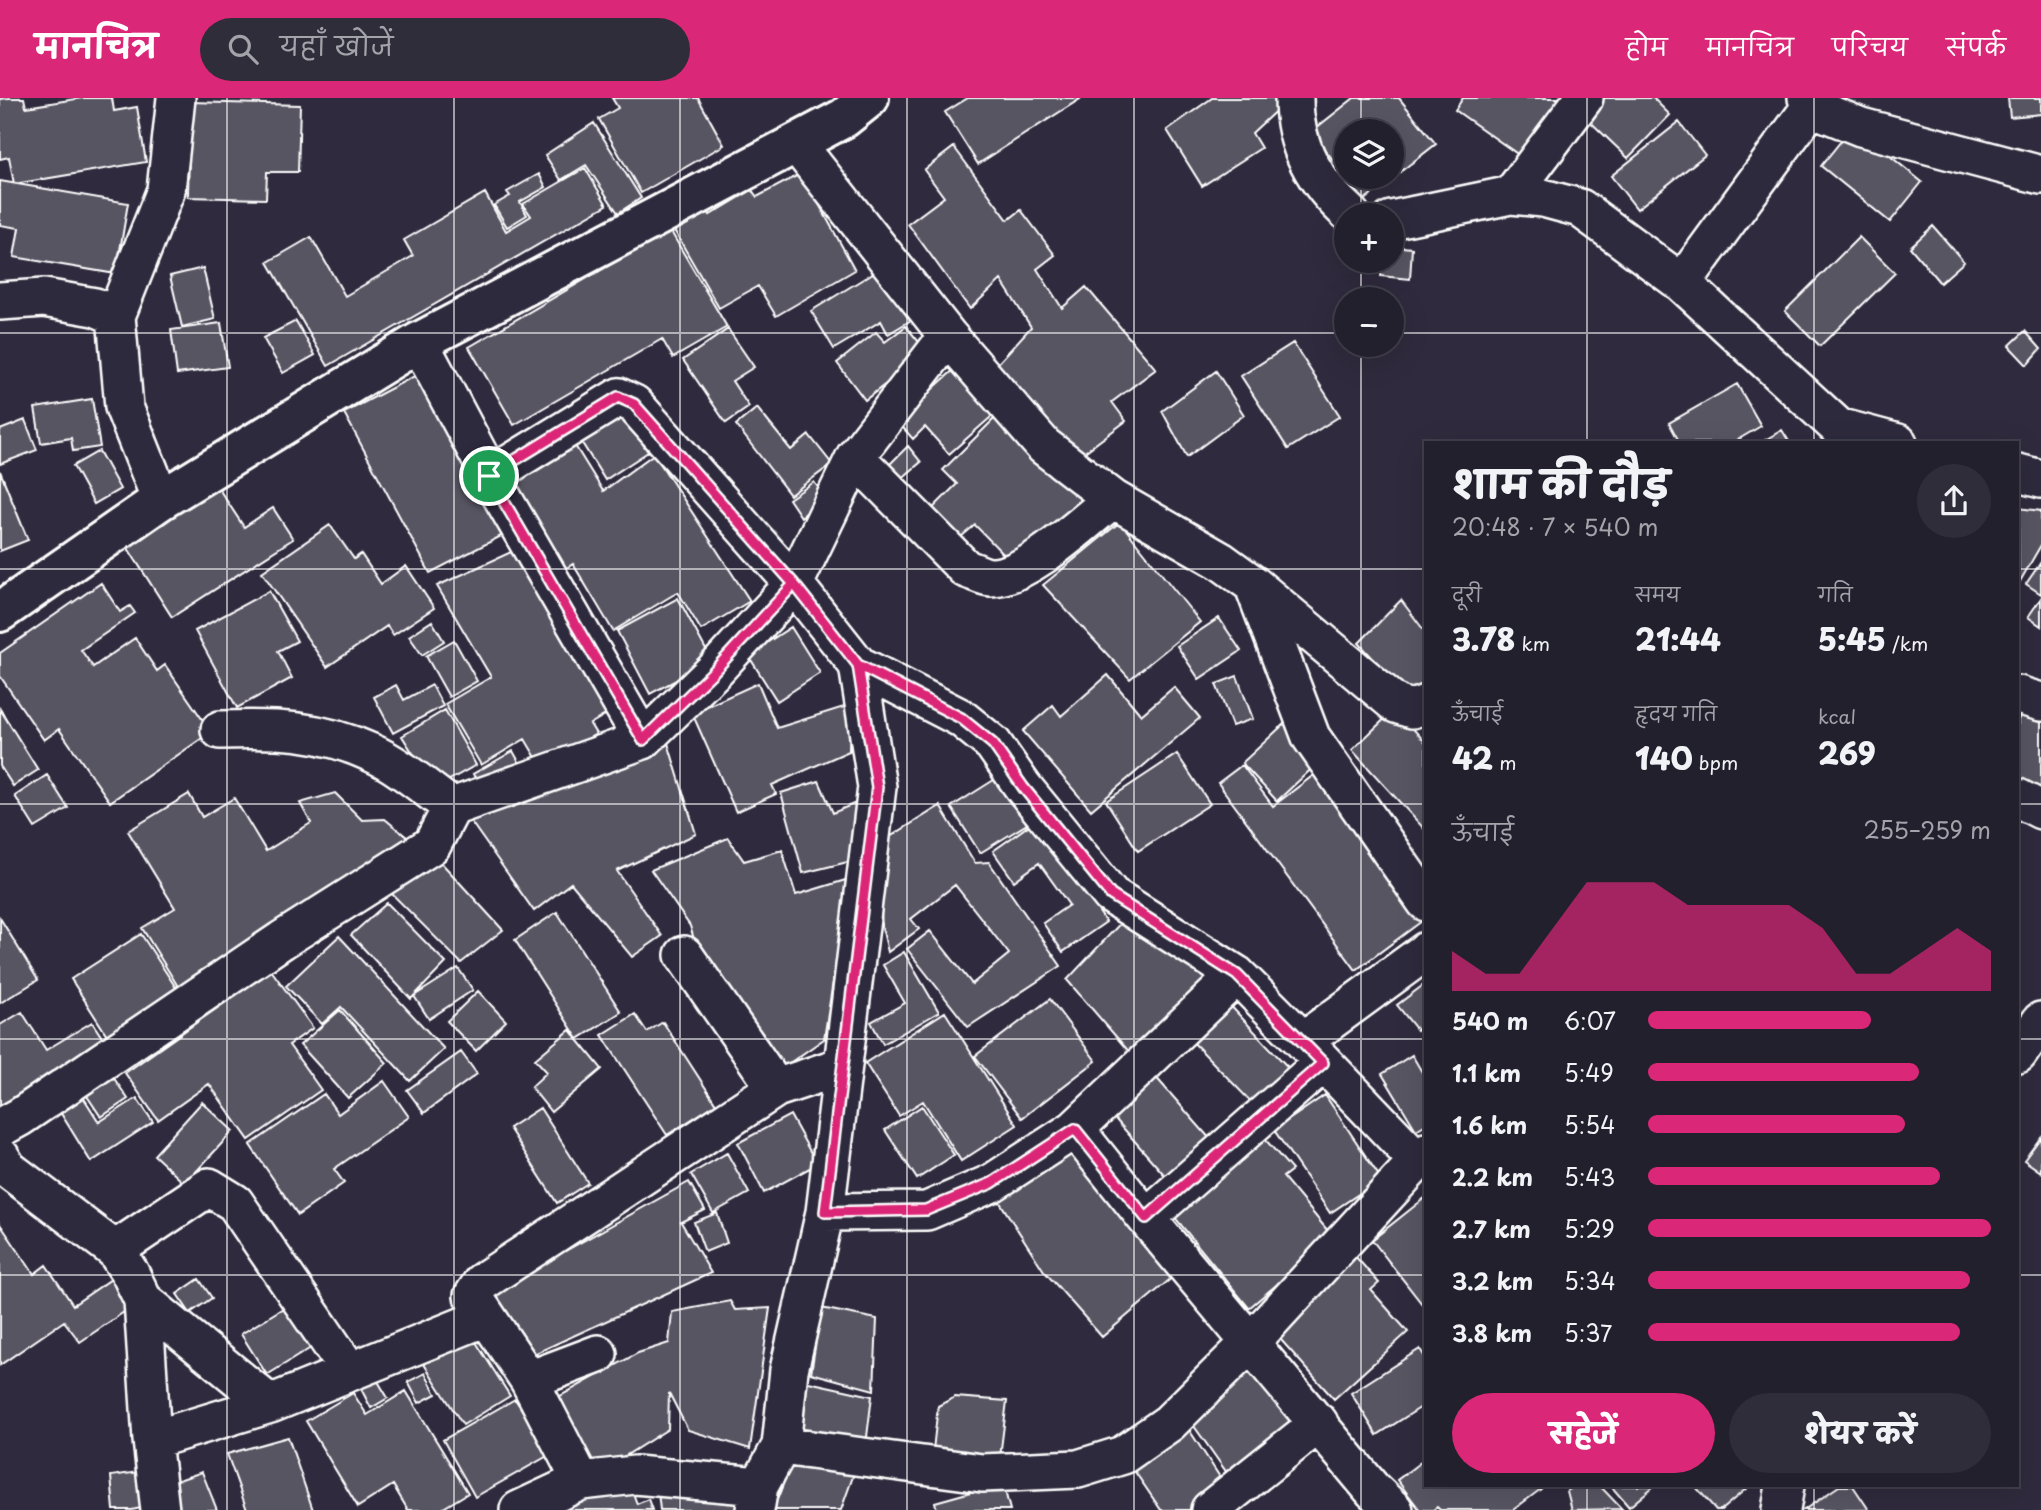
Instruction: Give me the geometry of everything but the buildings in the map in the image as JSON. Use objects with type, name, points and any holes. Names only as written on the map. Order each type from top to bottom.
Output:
[{"type":"main road","points":[[0,612],[161,500],[419,342],[844,118],[869,98]]},
{"type":"street","points":[[161,500],[124,407],[116,316],[166,190],[176,98]]},
{"type":"street","points":[[1294,98],[1294,121],[1309,166],[1338,203]]},
{"type":"street","points":[[1511,195],[1584,98]]},
{"type":"street","points":[[1682,284],[1809,102],[1861,127],[2041,175]]},
{"type":"street","points":[[796,144],[948,336],[1044,446],[1113,499],[1221,561],[1396,704],[1412,709],[1424,705]]},
{"type":"street","points":[[1404,217],[1511,195],[1543,198],[1580,208],[1682,284],[1843,435],[1884,441]]},
{"type":"street","points":[[0,301],[44,298],[95,307],[116,316]]},
{"type":"street","points":[[0,1129],[282,940],[432,845],[452,807],[643,740],[713,672],[794,584],[855,457],[948,336]]},
{"type":"street","points":[[419,342],[489,476],[643,740]]},
{"type":"street","points":[[489,476],[618,397],[634,404],[794,584],[858,665],[961,718],[993,744],[1023,787],[1111,895],[1237,975],[1422,1156],[1251,1342],[1169,1423],[1123,1455],[1078,1469],[982,1474],[781,1446]]},
{"type":"street","points":[[855,457],[966,569],[989,577],[1010,575],[1030,565],[1113,499]]},
{"type":"street","points":[[2019,473],[2041,479]]},
{"type":"street","points":[[1254,586],[1311,737],[1424,899]]},
{"type":"street","points":[[519,1510],[581,1481],[635,1475],[757,1498],[781,1446],[789,1370],[825,1212],[877,787],[858,665]]},
{"type":"street","points":[[220,730],[268,728],[325,734],[374,754],[452,807]]},
{"type":"street","points":[[2019,799],[2041,810]]},
{"type":"street","points":[[1146,1218],[1313,1052],[1424,953]]},
{"type":"street","points":[[684,955],[776,1088]]},
{"type":"street","points":[[825,1212],[926,1210],[992,1183],[1075,1129],[1237,975]]},
{"type":"street","points":[[2019,1053],[2041,1021]]},
{"type":"street","points":[[581,1481],[528,1380],[473,1296],[482,1282],[776,1088],[842,1066]]},
{"type":"street","points":[[1075,1129],[1373,1490],[1394,1510]]},
{"type":"street","points":[[0,1156],[8,1169],[115,1250],[143,1300],[270,1404]]},
{"type":"street","points":[[115,1250],[208,1187],[217,1190],[234,1203],[350,1372]]},
{"type":"street","points":[[143,1300],[152,1440],[160,1510]]},
{"type":"street","points":[[152,1440],[270,1404],[486,1317]]},
{"type":"street","points":[[528,1380],[598,1354]]},
{"type":"street","points":[[1210,1510],[1319,1423]]},
{"type":"street","points":[[1781,1510],[1785,1487]]},
{"type":"route","points":[[489,476],[618,397],[634,404],[794,584],[858,665],[877,787],[825,1212],[926,1210],[992,1183],[1075,1129],[1146,1218],[1323,1063],[1237,975],[1111,895],[1023,787],[993,744],[961,718],[858,665],[794,584],[713,672],[643,740],[489,476]]}]
